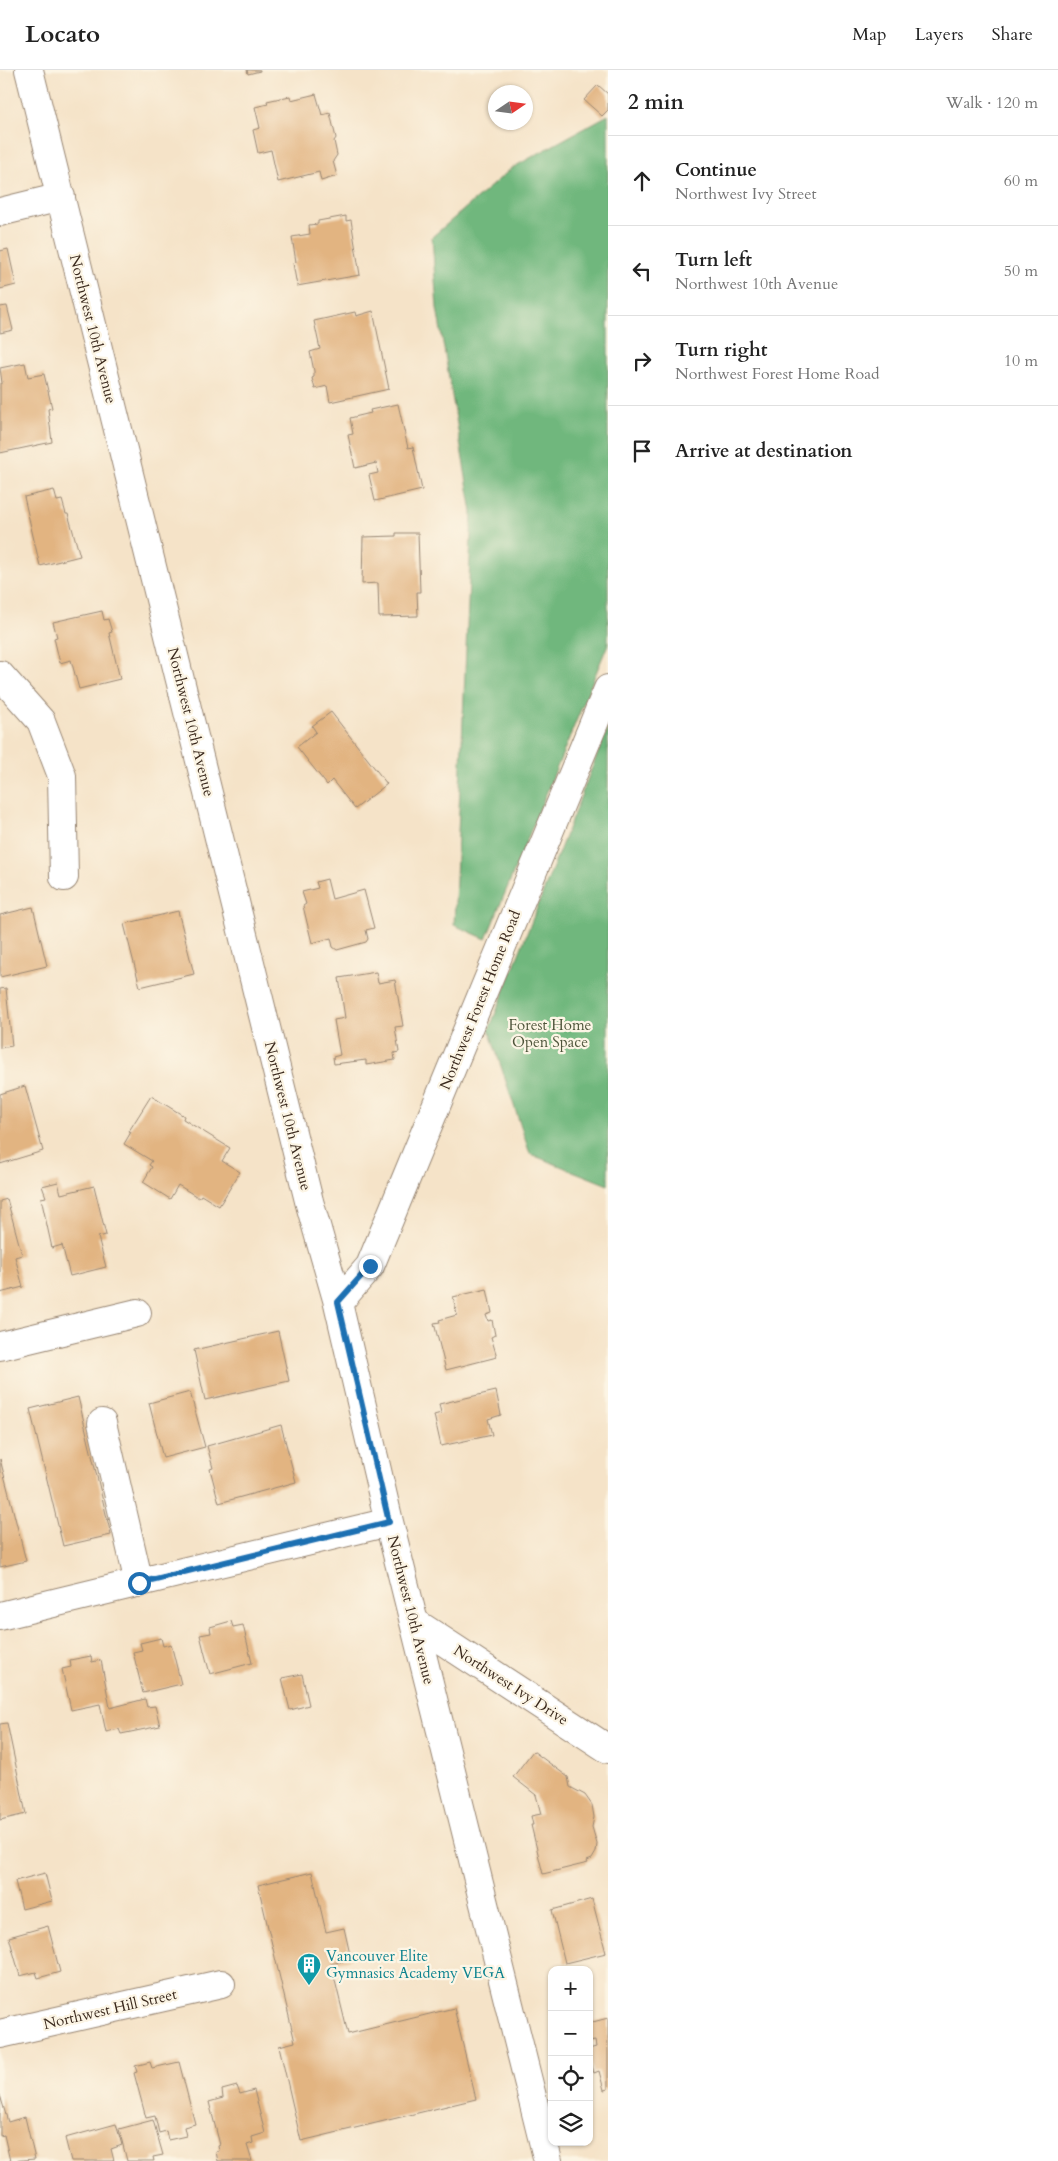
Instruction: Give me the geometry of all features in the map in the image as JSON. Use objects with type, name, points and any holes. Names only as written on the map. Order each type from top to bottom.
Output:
[{"type":"street","name":"Northwest 10th Avenue","points":[[29,70],[309,1201],[338,1302],[389,1522],[548,2161]]},
{"type":"street","points":[[0,212],[60,197]]},
{"type":"street","points":[[0,675],[41,721],[62,776],[64,878]]},
{"type":"street","name":"Northwest Forest Home Road","points":[[338,1302],[370,1266],[608,689]]},
{"type":"street","points":[[0,1346],[137,1313]]},
{"type":"street","points":[[102,1423],[139,1583]]},
{"type":"street","points":[[0,1616],[389,1522]]},
{"type":"street","name":"Northwest Ivy Drive","points":[[414,1622],[608,1749]]},
{"type":"street","name":"Northwest Hill Street","points":[[0,2034],[221,1984]]},
{"type":"green space","points":[[608,115],[608,644],[486,939],[454,925],[472,512],[437,308],[432,237],[512,168]]},
{"type":"green space","name":"Forest Home Open Space","points":[[608,727],[608,1185],[530,1154],[489,1030]]},
{"type":"building","points":[[247,70],[260,70],[260,71],[248,74]]},
{"type":"building","points":[[598,85],[608,94],[608,110],[602,116],[584,100]]},
{"type":"building","points":[[316,94],[322,115],[330,113],[336,138],[334,141],[337,155],[333,161],[337,176],[321,181],[319,172],[278,182],[271,150],[258,153],[253,130],[260,128],[255,107],[268,104],[267,101],[290,96],[291,100]]},
{"type":"building","points":[[346,216],[346,221],[351,220],[360,275],[297,286],[293,263],[296,262],[292,237],[310,234],[309,225],[318,224],[318,221]]},
{"type":"building","points":[[8,249],[16,285],[0,289],[0,251]]},
{"type":"building","points":[[7,306],[13,330],[0,333],[0,307]]},
{"type":"building","points":[[373,311],[389,389],[330,402],[327,386],[315,389],[312,378],[314,377],[314,371],[310,352],[320,349],[314,321],[355,312],[356,316]]},
{"type":"building","points":[[25,363],[28,377],[44,374],[52,408],[48,409],[52,442],[0,453],[0,383],[2,383],[0,368]]},
{"type":"building","points":[[398,404],[408,448],[413,447],[422,490],[375,501],[369,475],[378,473],[376,463],[355,468],[348,435],[353,434],[350,418],[371,413],[370,410]]},
{"type":"building","points":[[54,490],[57,501],[62,500],[66,514],[68,514],[80,556],[40,566],[24,497]]},
{"type":"building","points":[[396,533],[418,533],[420,592],[417,592],[418,616],[379,617],[378,583],[362,584],[363,537],[396,536]]},
{"type":"building","points":[[102,611],[104,620],[108,619],[112,632],[109,633],[120,679],[79,689],[71,660],[60,663],[54,638],[57,637],[53,622]]},
{"type":"building","points":[[331,712],[387,784],[355,809],[332,780],[327,785],[297,747],[316,732],[312,726]]},
{"type":"building","points":[[327,879],[332,899],[364,890],[374,928],[366,930],[368,939],[366,942],[337,950],[333,947],[331,938],[312,943],[303,906],[306,904],[302,892],[318,888],[316,882]]},
{"type":"building","points":[[33,907],[47,966],[0,977],[0,915]]},
{"type":"building","points":[[178,911],[194,974],[140,987],[124,924]]},
{"type":"building","points":[[376,972],[378,983],[395,980],[403,1026],[395,1027],[399,1052],[394,1053],[395,1060],[366,1065],[366,1060],[334,1064],[333,1057],[340,1055],[334,1020],[345,1018],[339,978]]},
{"type":"building","points":[[6,988],[12,1046],[0,1048],[0,989]]},
{"type":"building","points":[[25,1086],[43,1151],[0,1164],[0,1094]]},
{"type":"building","points":[[151,1096],[184,1116],[183,1119],[230,1148],[222,1161],[240,1172],[219,1206],[201,1195],[199,1198],[178,1185],[170,1199],[143,1182],[152,1167],[149,1165],[152,1161],[124,1144],[131,1132],[129,1131]]},
{"type":"building","points":[[58,1182],[61,1194],[94,1186],[106,1235],[98,1237],[106,1267],[70,1276],[62,1245],[52,1248],[41,1198],[46,1197],[42,1186]]},
{"type":"building","points":[[7,1199],[22,1255],[15,1257],[23,1287],[0,1293],[0,1201]]},
{"type":"building","points":[[487,1289],[492,1313],[486,1315],[488,1321],[492,1320],[495,1335],[491,1337],[497,1357],[446,1370],[434,1323],[457,1315],[453,1297]]},
{"type":"building","points":[[278,1331],[289,1381],[205,1400],[194,1350]]},
{"type":"building","points":[[496,1391],[501,1415],[488,1419],[492,1435],[441,1446],[434,1415],[441,1413],[439,1404]]},
{"type":"building","points":[[190,1392],[205,1447],[163,1458],[149,1403]]},
{"type":"building","points":[[78,1397],[111,1535],[63,1546],[30,1409]]},
{"type":"building","points":[[281,1425],[296,1482],[219,1503],[210,1469],[213,1468],[207,1446]]},
{"type":"building","points":[[0,1459],[26,1561],[0,1567]]},
{"type":"building","points":[[231,1621],[233,1627],[243,1625],[252,1663],[210,1674],[200,1635],[211,1633],[210,1627]]},
{"type":"building","points":[[161,1638],[163,1646],[171,1644],[181,1684],[143,1693],[133,1652],[142,1650],[140,1643]]},
{"type":"building","points":[[91,1656],[92,1662],[101,1660],[110,1708],[145,1699],[147,1707],[155,1706],[160,1726],[121,1734],[119,1729],[106,1732],[100,1704],[71,1710],[62,1669],[71,1667],[70,1660]]},
{"type":"building","points":[[302,1674],[309,1705],[290,1710],[282,1678]]},
{"type":"building","points":[[7,1723],[26,1814],[0,1820],[0,1724]]},
{"type":"building","points":[[533,1751],[568,1777],[570,1787],[585,1795],[592,1805],[594,1817],[592,1827],[597,1844],[596,1852],[592,1859],[587,1861],[588,1863],[543,1874],[531,1825],[533,1825],[531,1816],[541,1814],[536,1795],[513,1777]]},
{"type":"building","name":"Vancouver Elite Gymnasics Academy VEGA","points":[[312,1872],[326,1932],[344,1928],[351,1959],[331,1964],[348,2034],[454,2008],[476,2099],[301,2141],[279,2046],[295,2042],[258,1885]]},
{"type":"building","points":[[45,1873],[52,1901],[22,1909],[15,1881]]},
{"type":"building","points":[[592,1899],[606,1953],[565,1963],[552,1910]]},
{"type":"building","points":[[48,1926],[60,1972],[38,1978],[36,1972],[20,1976],[9,1937]]},
{"type":"building","points":[[608,2018],[608,2089],[604,2090],[599,2071],[594,2073],[593,2070],[593,2048],[596,2047],[595,2041],[593,2041],[593,2022]]},
{"type":"building","points":[[150,2062],[152,2068],[179,2062],[195,2124],[184,2127],[186,2136],[168,2140],[166,2131],[159,2133],[155,2116],[146,2118],[134,2073],[137,2072],[135,2066]]},
{"type":"building","points":[[237,2086],[240,2094],[254,2090],[265,2133],[252,2137],[253,2143],[247,2145],[252,2161],[218,2161],[216,2152],[219,2151],[218,2146],[220,2145],[209,2102],[223,2098],[222,2090]]},
{"type":"building","points":[[0,2095],[8,2122],[25,2117],[35,2159],[10,2161],[4,2135],[0,2136]]},
{"type":"building","points":[[153,2120],[163,2155],[153,2157],[154,2161],[127,2161],[119,2129]]},
{"type":"building","points":[[116,2124],[122,2145],[111,2149],[114,2161],[71,2161],[65,2138]]},
{"type":"place","name":"Vancouver Elite Gymnasics Academy VEGA","points":[[309,1986]]},
{"type":"route","points":[[139,1583],[389,1522],[338,1302],[370,1266]]}]
